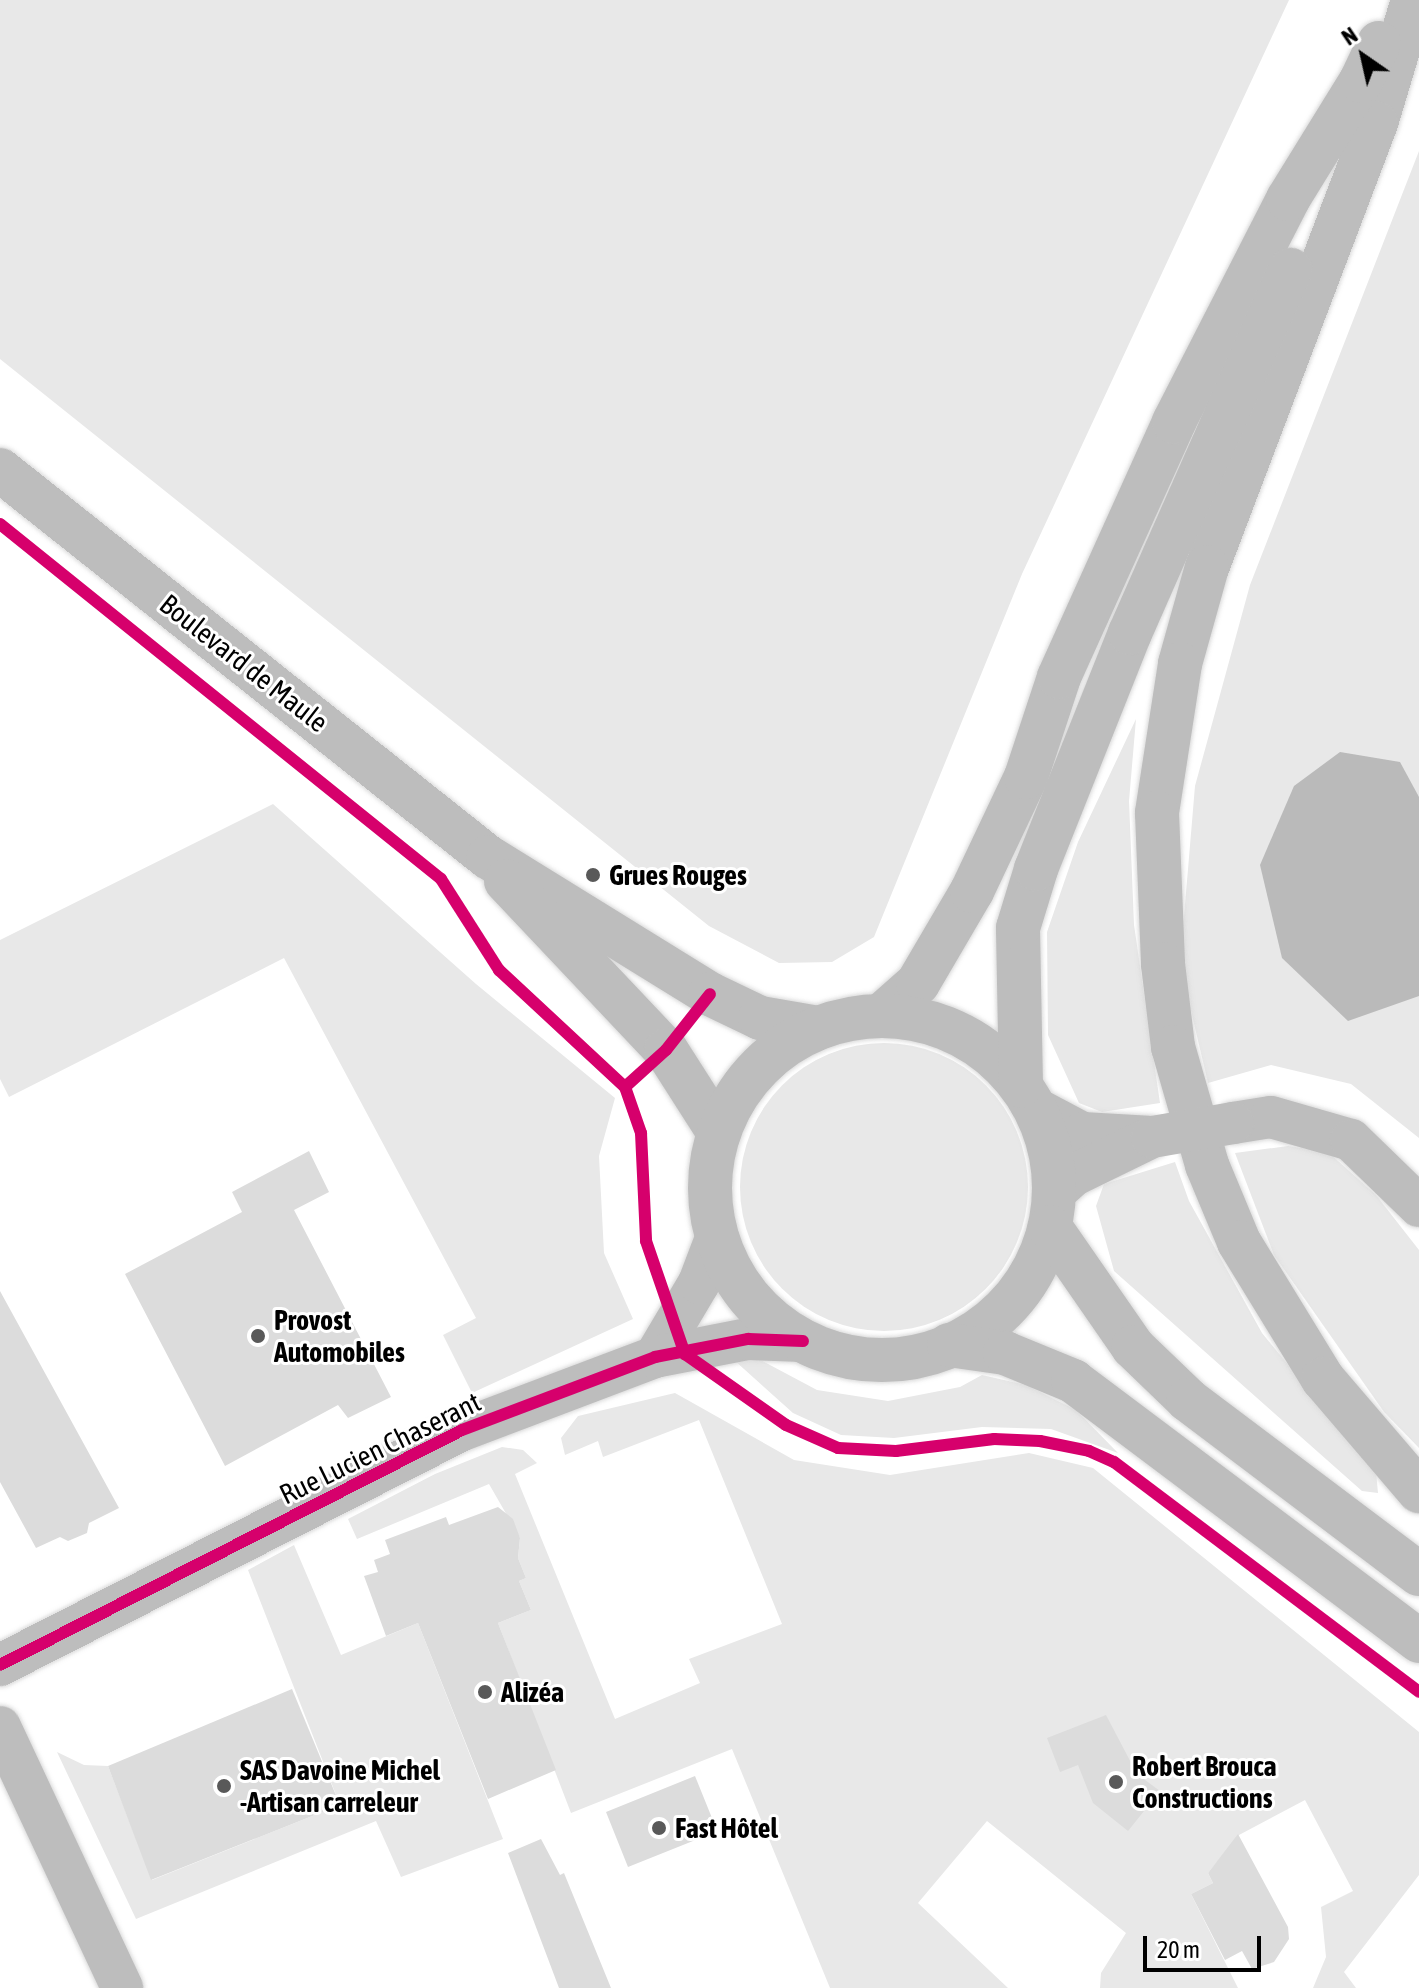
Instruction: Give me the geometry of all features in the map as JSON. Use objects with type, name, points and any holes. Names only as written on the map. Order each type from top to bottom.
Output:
[{"type":"main road","points":[[882,1015],[918,983],[972,891],[1026,777],[1059,677],[1174,422],[1288,199],[1361,81],[1398,0]]},
{"type":"main road","points":[[1413,0],[1376,123],[1207,567],[1180,664],[1157,813],[1163,964],[1173,1047],[1207,1165],[1239,1242],[1323,1379],[1419,1491]]},
{"type":"main road","points":[[1028,1097],[994,1056],[960,1034],[922,1020],[882,1015],[818,1028],[757,1069],[737,1094],[719,1133],[709,1185],[716,1238],[749,1298],[803,1341],[867,1359],[917,1356],[949,1345],[978,1330],[1014,1298],[1032,1271],[1052,1210],[1052,1159],[1028,1097],[1018,928],[1036,869],[1130,633],[1340,156],[1361,81]]},
{"type":"main road","name":"Boulevard de Maule","points":[[0,470],[488,857],[710,994],[760,1018],[818,1028]]},
{"type":"main road","name":"Boulevard de Maule","points":[[488,857],[526,905],[666,1050],[719,1133]]},
{"type":"main road","points":[[1052,1210],[1133,1347],[1188,1400],[1419,1574]]},
{"type":"main road","points":[[949,1345],[1005,1353],[1073,1381],[1419,1641]]},
{"type":"street","points":[[1028,1097],[1082,1133],[1152,1137],[1271,1117],[1351,1140],[1419,1206]]},
{"type":"street","points":[[1052,1210],[1074,1175],[1152,1137]]},
{"type":"street","points":[[655,1357],[699,1283],[716,1238]]},
{"type":"street","name":"Rue Lucien Chaserant","points":[[0,1665],[462,1430],[655,1357],[748,1339],[803,1341]]},
{"type":"street","points":[[0,1727],[122,1988]]},
{"type":"shaded area","points":[[0,0],[1289,0],[1022,574],[874,937],[832,962],[779,963],[709,926],[0,359]]},
{"type":"shaded area","points":[[1419,151],[1419,1138],[1351,1084],[1271,1065],[1208,1083],[1180,964],[1195,786],[1250,585]]},
{"type":"shaded area","points":[[1136,719],[1129,801],[1134,925],[1160,1103],[1102,1112],[1079,1103],[1048,1035],[1047,932],[1078,842]]},
{"type":"shaded area","points":[[1340,752],[1400,762],[1419,797],[1419,996],[1348,1021],[1282,958],[1260,865],[1294,786]]},
{"type":"shaded area","points":[[273,804],[476,984],[615,1098],[599,1156],[604,1253],[633,1319],[472,1393],[443,1335],[476,1318],[284,958],[9,1097],[0,1079],[0,940]]},
{"type":"shaded area","points":[[870,1043],[898,1043],[926,1049],[952,1060],[976,1075],[996,1095],[1022,1145],[1028,1187],[1026,1215],[1011,1255],[996,1279],[976,1299],[926,1325],[898,1331],[870,1331],[842,1325],[816,1314],[792,1299],[772,1279],[746,1229],[740,1201],[740,1173],[746,1145],[757,1119],[772,1095],[792,1075],[842,1049]]},
{"type":"shaded area","points":[[1288,1146],[1328,1152],[1376,1195],[1419,1250],[1419,1448],[1384,1412],[1274,1255],[1235,1153]]},
{"type":"shaded area","points":[[1175,1162],[1189,1201],[1262,1333],[1376,1472],[1378,1493],[1362,1491],[1114,1271],[1096,1206],[1104,1184]]},
{"type":"shaded area","points":[[753,1356],[817,1390],[888,1401],[960,1387],[982,1375],[1026,1385],[1076,1410],[1118,1453],[1051,1429],[982,1427],[894,1438],[841,1435],[793,1413],[734,1360]]},
{"type":"shaded area","points":[[675,1393],[794,1460],[890,1475],[1029,1453],[1093,1468],[1419,1732],[1419,1875],[1344,1972],[1356,1988],[1313,1988],[1326,1957],[1321,1907],[1353,1891],[1305,1800],[1239,1835],[1208,1873],[1213,1883],[1191,1894],[1238,1988],[1100,1988],[1101,1973],[1126,1933],[987,1821],[918,1903],[1008,1988],[830,1988],[732,1749],[571,1813],[498,1623],[531,1610],[519,1581],[526,1578],[518,1558],[520,1538],[489,1484],[357,1539],[348,1519],[435,1474],[502,1447],[523,1450],[537,1463],[515,1474],[615,1719],[700,1683],[689,1659],[782,1624],[699,1420],[603,1457],[598,1441],[565,1455],[561,1438],[578,1416]]},
{"type":"shaded area","points":[[294,1545],[341,1655],[418,1623],[503,1839],[401,1877],[376,1821],[136,1919],[57,1752],[84,1765],[108,1766],[152,1880],[340,1805],[248,1570]]},
{"type":"building","name":"Provost Automobiles","points":[[309,1151],[329,1192],[294,1210],[391,1397],[348,1418],[338,1405],[225,1466],[125,1274],[242,1212],[232,1192]]},
{"type":"building","points":[[0,1291],[119,1508],[89,1523],[87,1533],[68,1541],[60,1537],[36,1548],[0,1482]]},
{"type":"building","name":"Alizéa","points":[[498,1507],[513,1519],[520,1538],[518,1558],[526,1578],[519,1581],[531,1610],[498,1623],[556,1770],[488,1799],[418,1623],[386,1636],[364,1576],[378,1572],[374,1560],[390,1554],[385,1540],[446,1517],[449,1525]]},
{"type":"building","name":"SAS Davoine Michel -Artisan carreleur","points":[[292,1689],[340,1805],[151,1880],[108,1766]]},
{"type":"building","name":"Robert Brouca Constructions","points":[[1106,1715],[1137,1774],[1160,1791],[1128,1831],[1093,1803],[1078,1765],[1060,1772],[1047,1738]]},
{"type":"building","name":"Fast Hôtel","points":[[695,1776],[712,1818],[703,1821],[708,1835],[628,1867],[606,1812]]},
{"type":"building","points":[[1238,1834],[1288,1927],[1289,1939],[1274,1962],[1252,1969],[1242,1951],[1225,1960],[1191,1894],[1213,1883],[1208,1873]]},
{"type":"building","points":[[541,1839],[560,1875],[564,1873],[611,1988],[559,1988],[508,1853]]},
{"type":"cycle path","points":[[0,524],[441,879],[499,970],[625,1087],[641,1133],[646,1241],[685,1354],[786,1425],[838,1448],[896,1451],[994,1439],[1040,1441],[1089,1451],[1114,1462],[1419,1692]]},
{"type":"cycle path","points":[[625,1087],[666,1050],[710,994]]},
{"type":"cycle path","points":[[0,1665],[462,1430],[655,1357],[748,1339],[803,1341]]},
{"type":"place","name":"Grues Rouges","points":[[593,875]]},
{"type":"place","name":"Provost Automobiles","points":[[258,1336]]},
{"type":"place","name":"Alizéa","points":[[485,1692]]},
{"type":"place","name":"Robert Brouca Constructions","points":[[1116,1782]]},
{"type":"place","name":"SAS Davoine Michel -Artisan carreleur","points":[[224,1786]]},
{"type":"place","name":"Fast Hôtel","points":[[659,1828]]}]
